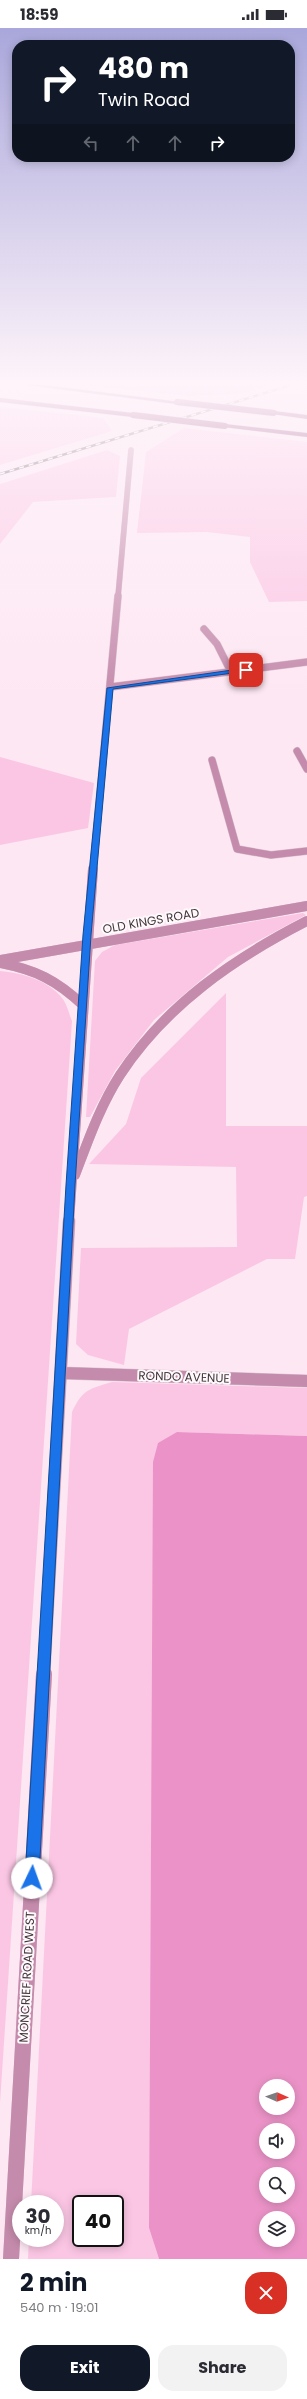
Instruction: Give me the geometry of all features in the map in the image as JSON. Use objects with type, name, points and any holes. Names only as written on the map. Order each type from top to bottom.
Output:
[{"type":"street","name":"MONCRIEF ROAD WEST","points":[[11,2259],[62,1373],[71,1185],[87,945],[110,688],[113,633],[127,489]]},
{"type":"street","points":[[204,629],[217,644],[231,672]]},
{"type":"street","points":[[110,688],[307,662]]},
{"type":"street","points":[[297,750],[307,769]]},
{"type":"street","points":[[212,760],[237,849],[271,855],[307,851]]},
{"type":"street","name":"OLD KINGS ROAD","points":[[0,962],[307,906]]},
{"type":"street","points":[[71,1185],[102,1107],[130,1059],[163,1019],[237,958],[307,921]]},
{"type":"street","points":[[0,962],[32,969],[60,983],[83,1005]]},
{"type":"street","name":"RONDO AVENUE","points":[[62,1373],[307,1381]]},
{"type":"shaded area","points":[[0,489],[117,489],[116,497],[33,502],[0,544]]},
{"type":"shaded area","points":[[142,489],[307,489],[307,601],[269,602],[250,562],[250,537],[207,532],[137,533]]},
{"type":"shaded area","points":[[0,757],[94,783],[88,828],[0,845]]},
{"type":"shaded area","points":[[303,913],[306,915],[228,957],[154,1020],[115,1071],[90,1117],[86,1117],[95,961],[102,952],[115,945]]},
{"type":"shaded area","points":[[0,971],[34,978],[50,986],[64,1000],[72,1021],[0,2103]]},
{"type":"shaded area","points":[[226,993],[226,1126],[307,1126],[307,1196],[304,1197],[295,1259],[267,1259],[129,1329],[124,1365],[88,1355],[76,1344],[81,1248],[237,1247],[236,1167],[89,1164],[126,1124],[141,1078]]},
{"type":"shaded area","points":[[112,1382],[307,1388],[307,1436],[177,1432],[149,2228],[159,2259],[28,2259],[29,2247],[64,2247],[64,2195],[31,2195],[72,1412],[83,1394]]},
{"type":"shaded area","points":[[177,1432],[307,1436],[307,2259],[159,2259],[149,2228],[153,1462],[158,1443]]},
{"type":"route","points":[[32,1878],[62,1373],[71,1185],[87,935],[110,688],[246,670]]}]
